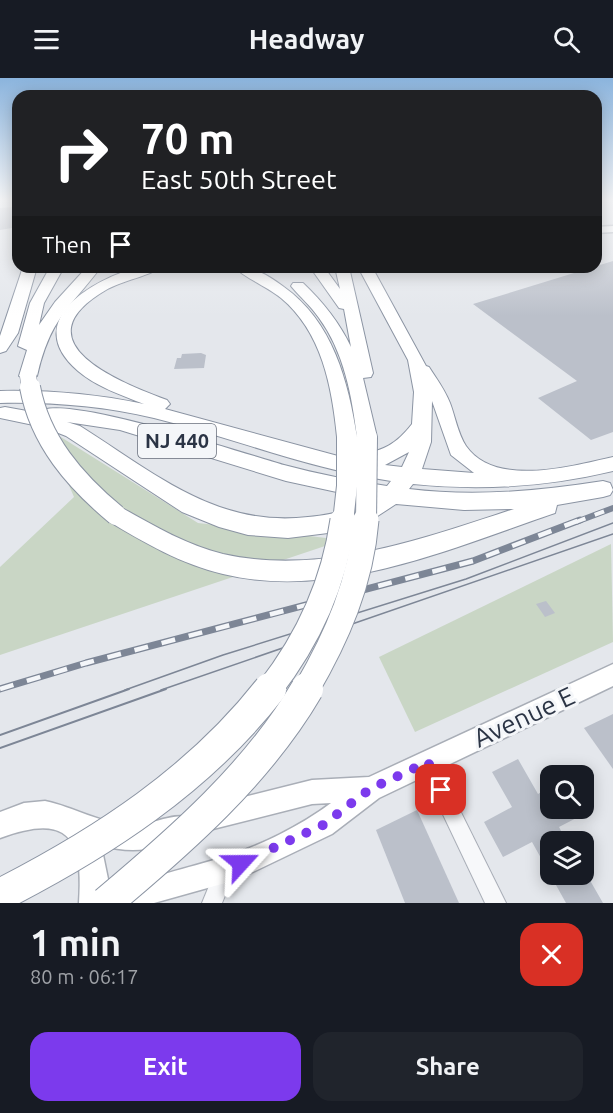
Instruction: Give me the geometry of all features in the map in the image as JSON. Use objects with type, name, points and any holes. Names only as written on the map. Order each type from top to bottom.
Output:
[{"type":"highway","points":[[0,348],[10,333],[28,273]]},
{"type":"highway","points":[[54,273],[37,303],[28,332],[28,376],[36,416],[54,451],[84,487],[116,515],[156,541],[207,560],[260,570],[317,571],[395,556],[608,487]]},
{"type":"highway","points":[[28,376],[36,343],[45,325],[89,273]]},
{"type":"highway","points":[[136,273],[108,282],[80,301],[65,325],[64,341],[67,349],[81,365],[113,385],[268,445]]},
{"type":"highway","points":[[106,903],[197,821],[230,786],[284,721],[320,665],[345,613],[362,553],[369,488],[357,437],[337,376],[316,328],[292,298],[266,273]]},
{"type":"highway","points":[[322,273],[355,324]]},
{"type":"highway","points":[[0,895],[75,855],[150,804],[217,747],[263,699],[281,675],[310,627],[330,580],[345,516],[357,437],[364,364],[343,273]]},
{"type":"highway","points":[[368,273],[416,360],[436,391],[458,450],[476,465],[512,480]]},
{"type":"highway","points":[[2,408],[73,431],[182,501],[226,521],[269,529],[309,527],[365,513],[391,496],[408,476],[419,450],[421,426],[423,392],[416,360]]},
{"type":"highway","name":"NJ 440","points":[[2,408],[69,399],[116,405],[174,418],[336,464],[408,476],[512,480],[613,465]]},
{"type":"highway","name":"NJ 440","points":[[2,408],[69,415],[108,422],[345,489],[391,496],[488,502],[549,498],[608,487]]},
{"type":"highway","points":[[328,524],[342,508],[345,489],[336,464],[359,464],[387,457],[406,445],[421,426]]},
{"type":"main road","name":"Avenue E","points":[[124,903],[151,890],[226,870],[323,825],[370,789],[613,675]]},
{"type":"main road","name":"Avenue E","points":[[0,825],[35,813],[52,813],[118,838],[133,840],[162,835],[210,817],[312,792],[370,789]]},
{"type":"main road","points":[[67,819],[89,844],[94,863],[93,903]]},
{"type":"street","points":[[428,762],[496,903]]},
{"type":"street","points":[[212,903],[226,870]]},
{"type":"green space","points":[[47,434],[56,434],[198,523],[343,540],[0,655],[0,567],[74,497]]},
{"type":"green space","points":[[611,544],[613,642],[415,732],[379,657]]},
{"type":"building","points":[[613,261],[613,432],[591,440],[538,398],[577,381],[473,304],[574,273],[602,273],[602,264]]},
{"type":"building","points":[[182,354],[206,355],[204,368],[174,369],[177,358],[181,358]]},
{"type":"building","points":[[546,601],[555,613],[545,617],[536,604]]},
{"type":"building","points":[[613,714],[613,769],[584,728]]},
{"type":"building","points":[[518,759],[538,794],[540,793],[540,819],[574,819],[559,827],[561,831],[540,831],[540,856],[532,842],[503,857],[484,822],[512,807],[492,772]]},
{"type":"building","points":[[417,810],[459,903],[405,903],[376,830]]},
{"type":"building","points":[[556,885],[593,885],[603,903],[566,903]]},
{"type":"tram line","points":[[125,690],[223,655],[466,579],[613,523]]},
{"type":"tram line","points":[[161,690],[613,534]]},
{"type":"tram line","points":[[0,735],[129,689]]},
{"type":"tram line","points":[[0,748],[166,689]]},
{"type":"railway","points":[[576,522],[613,508]]},
{"type":"railway","points":[[0,689],[86,663],[473,561],[580,520]]},
{"type":"route","points":[[241,863],[323,825],[370,789],[428,762],[441,790]]}]
